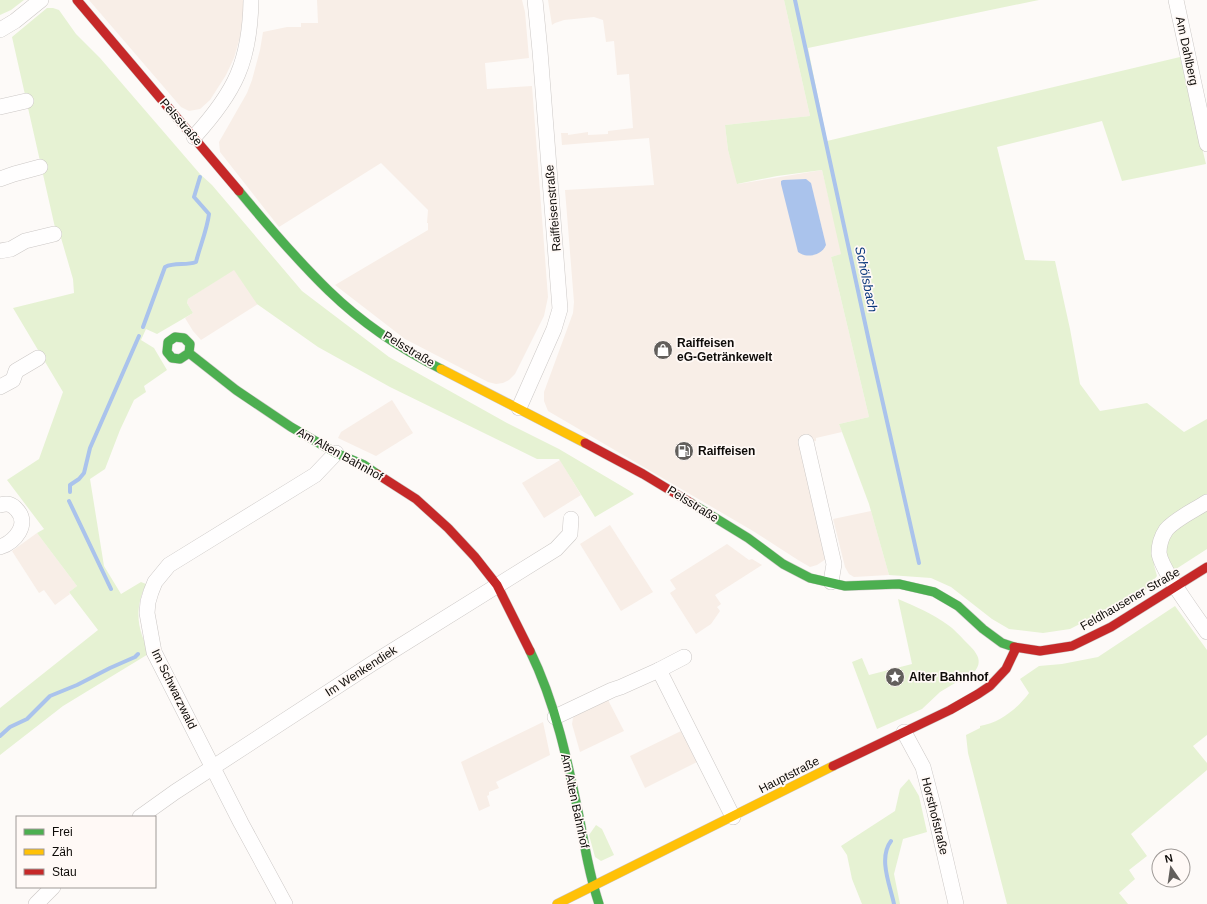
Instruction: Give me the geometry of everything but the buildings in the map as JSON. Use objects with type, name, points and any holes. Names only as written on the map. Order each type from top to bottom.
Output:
[{"type":"main road","name":"Pelsstraße","points":[[77,0],[278,237],[330,292],[372,327],[428,362],[519,408],[643,474],[748,538],[784,564],[810,578],[845,586],[900,584],[934,592],[958,606],[983,629],[1002,642],[1016,648]]},
{"type":"main road","name":"Am Alten Bahnhof","points":[[189,353],[236,390],[291,427],[336,453],[364,465],[416,499],[448,528],[475,557],[497,585],[537,665],[555,717],[571,777],[593,886],[599,904]]},
{"type":"main road","name":"Feldhausener Straße","points":[[1016,648],[1040,651],[1072,646],[1111,627],[1207,567]]},
{"type":"main road","name":"Hauptstraße","points":[[557,904],[952,708],[990,686],[1006,669],[1016,648]]},
{"type":"street","points":[[0,30],[15,21],[41,0]]},
{"type":"street","points":[[194,137],[221,106],[240,73],[249,36],[251,0]]},
{"type":"street","name":"Raiffeisenstraße","points":[[519,408],[554,329],[560,309],[540,51],[534,0]]},
{"type":"street","name":"Am Dahlberg","points":[[1176,0],[1203,102],[1207,144]]},
{"type":"street","points":[[0,107],[26,101]]},
{"type":"street","points":[[0,180],[14,174],[40,168]]},
{"type":"street","points":[[0,251],[11,249],[25,241],[54,234]]},
{"type":"street","points":[[0,387],[13,380],[16,372],[38,358]]},
{"type":"street","points":[[806,442],[834,564],[831,582]]},
{"type":"street","name":"Im Schwarzwald","points":[[285,904],[241,823],[154,652],[147,613],[151,592],[161,574],[169,565],[315,475],[336,453]]},
{"type":"street","points":[[1207,502],[1167,530],[1160,545],[1162,562],[1176,586],[1207,632]]},
{"type":"street","points":[[0,505],[6,503],[13,506],[23,520],[22,527],[18,534],[0,547]]},
{"type":"street","name":"Im Wenkendiek","points":[[142,816],[373,663],[556,549],[570,534],[571,519]]},
{"type":"street","points":[[555,717],[659,670],[684,657]]},
{"type":"street","points":[[659,670],[732,817]]},
{"type":"street","name":"Horsthofstraße","points":[[904,732],[923,767],[956,904]]},
{"type":"street","points":[[36,904],[52,888]]},
{"type":"shaded area","points":[[89,0],[244,0],[242,30],[234,58],[226,75],[210,100],[200,109],[189,111],[181,107]]},
{"type":"shaded area","points":[[317,0],[522,0],[525,12],[529,58],[485,63],[487,89],[532,86],[548,297],[544,316],[515,374],[503,383],[496,384],[488,382],[405,339],[335,285],[428,230],[428,210],[381,163],[279,227],[220,152],[219,142],[247,93],[252,80],[263,32],[287,27],[301,27],[301,23],[318,23]]},
{"type":"shaded area","points":[[548,0],[784,0],[810,116],[725,125],[728,150],[738,184],[822,170],[842,254],[831,257],[869,417],[839,424],[842,432],[816,438],[816,441],[800,444],[826,559],[817,565],[810,567],[753,531],[548,411],[544,401],[544,392],[573,313],[574,302],[565,190],[654,185],[649,138],[562,145],[561,133],[568,133],[568,135],[588,132],[588,135],[608,134],[608,131],[633,128],[629,74],[617,75],[614,41],[606,42],[603,20],[594,17],[564,20],[552,25]]},
{"type":"shaded area","points":[[234,269],[258,304],[201,340],[185,318],[193,313],[187,303],[188,299]]},
{"type":"shaded area","points":[[392,400],[413,433],[376,456],[338,438],[341,432]]},
{"type":"shaded area","points":[[560,460],[581,495],[544,518],[522,483]]},
{"type":"shaded area","points":[[871,511],[889,575],[854,577],[849,574],[845,567],[833,519]]},
{"type":"shaded area","points":[[610,525],[653,592],[621,611],[580,544]]},
{"type":"shaded area","points":[[37,533],[77,586],[69,592],[70,594],[55,605],[44,590],[39,593],[12,551]]},
{"type":"shaded area","points":[[727,544],[749,560],[752,559],[762,565],[715,595],[721,604],[717,607],[720,611],[711,624],[696,634],[670,593],[676,589],[670,580]]},
{"type":"shaded area","points":[[607,698],[624,731],[580,752],[572,724],[575,714]]},
{"type":"shaded area","points":[[543,722],[550,755],[496,782],[499,788],[489,792],[489,795],[487,796],[490,806],[479,811],[461,762]]},
{"type":"shaded area","points":[[681,731],[683,736],[687,737],[699,761],[645,788],[630,756]]},
{"type":"green space","points":[[0,0],[24,0],[11,10],[0,15]]},
{"type":"green space","points":[[784,0],[1039,0],[808,48],[827,141],[1180,57],[1206,164],[1122,181],[1102,121],[997,147],[1025,260],[1055,261],[1080,384],[1100,411],[1147,403],[1184,432],[1207,419],[1207,494],[1161,525],[1155,548],[1154,565],[1157,576],[1145,591],[1070,629],[1043,633],[1009,629],[992,619],[951,587],[931,578],[889,575],[869,504],[839,424],[869,417],[831,257],[841,254],[822,170],[777,176],[737,184],[728,150],[725,125],[810,116]]},
{"type":"green space","points":[[47,8],[59,10],[76,34],[100,58],[200,174],[212,185],[302,291],[389,357],[507,423],[559,449],[634,494],[595,517],[559,459],[537,459],[390,387],[318,347],[257,304],[234,270],[188,299],[187,303],[193,313],[157,334],[146,329],[141,340],[154,348],[167,370],[144,386],[146,392],[134,400],[120,430],[105,469],[90,479],[104,566],[121,594],[141,582],[146,584],[140,602],[139,619],[142,636],[150,653],[63,706],[0,755],[0,708],[98,630],[69,592],[77,586],[37,533],[44,529],[7,480],[39,459],[63,392],[13,308],[74,293],[73,279],[59,231],[56,232],[12,37]]},
{"type":"green space","points":[[1207,509],[1207,549],[1176,569],[1173,569],[1166,555],[1168,540],[1173,533],[1186,522]]},
{"type":"green space","points":[[898,599],[930,614],[950,627],[977,654],[979,662],[975,671],[940,692],[922,709],[877,729],[852,662],[862,658],[869,675],[912,664]]},
{"type":"green space","points":[[1175,606],[1207,650],[1207,735],[1193,746],[1207,763],[1207,770],[1131,834],[1147,856],[1129,870],[1135,879],[1119,893],[1128,904],[1007,904],[968,753],[966,735],[980,728],[980,726],[995,722],[1020,704],[1029,693],[1020,679],[1039,666],[1062,664],[1098,657]]},
{"type":"green space","points":[[909,779],[919,796],[927,832],[903,839],[894,874],[900,904],[862,904],[852,879],[847,855],[841,846],[895,811],[900,789]]},
{"type":"green space","points":[[596,825],[602,829],[614,855],[601,861],[595,857],[589,835]]},
{"type":"water","points":[[806,179],[811,183],[826,245],[821,251],[814,255],[806,255],[798,252],[781,184],[781,181],[783,180]]},
{"type":"waterway","name":"Schölsbach","points":[[795,0],[919,563]]},
{"type":"waterway","points":[[143,327],[165,267],[196,262],[209,214],[194,197],[200,177]]},
{"type":"waterway","points":[[70,492],[70,485],[79,479],[84,473],[90,448],[139,336]]},
{"type":"waterway","points":[[69,501],[111,589]]},
{"type":"waterway","points":[[0,736],[10,727],[27,719],[50,696],[77,685],[135,657],[138,654]]},
{"type":"waterway","name":"Schölsbach","points":[[891,841],[885,855],[885,863],[894,904]]},
{"type":"traffic: fast","points":[[239,191],[294,255],[341,302],[396,344],[441,369]]},
{"type":"traffic: fast","points":[[189,353],[190,344],[184,338],[175,337],[168,342],[167,352],[172,358],[180,359],[189,353],[236,390],[291,427],[336,453],[364,465],[377,474]]},
{"type":"traffic: fast","points":[[691,503],[748,538],[783,564],[810,578],[845,586],[899,584],[934,592],[958,606],[983,629],[1002,643],[1014,647]]},
{"type":"traffic: fast","points":[[530,651],[547,692],[560,734],[571,777],[590,873],[599,904]]},
{"type":"traffic: slow","points":[[441,369],[585,443]]},
{"type":"traffic: slow","points":[[557,904],[833,766]]},
{"type":"traffic: jam","points":[[77,0],[239,191]]},
{"type":"traffic: jam","points":[[585,443],[643,474],[691,503]]},
{"type":"traffic: jam","points":[[377,474],[416,499],[448,528],[475,557],[497,585],[530,651]]},
{"type":"traffic: jam","points":[[1014,647],[1040,651],[1072,646],[1111,627],[1207,567]]},
{"type":"traffic: jam","points":[[833,766],[950,710],[978,694],[990,686],[1006,669],[1016,648]]},
{"type":"place","name":"Raiffeisen eG-Getränkewelt","points":[[663,350]]},
{"type":"place","name":"Raiffeisen","points":[[684,451]]},
{"type":"place","name":"Alter Bahnhof","points":[[895,677]]}]
